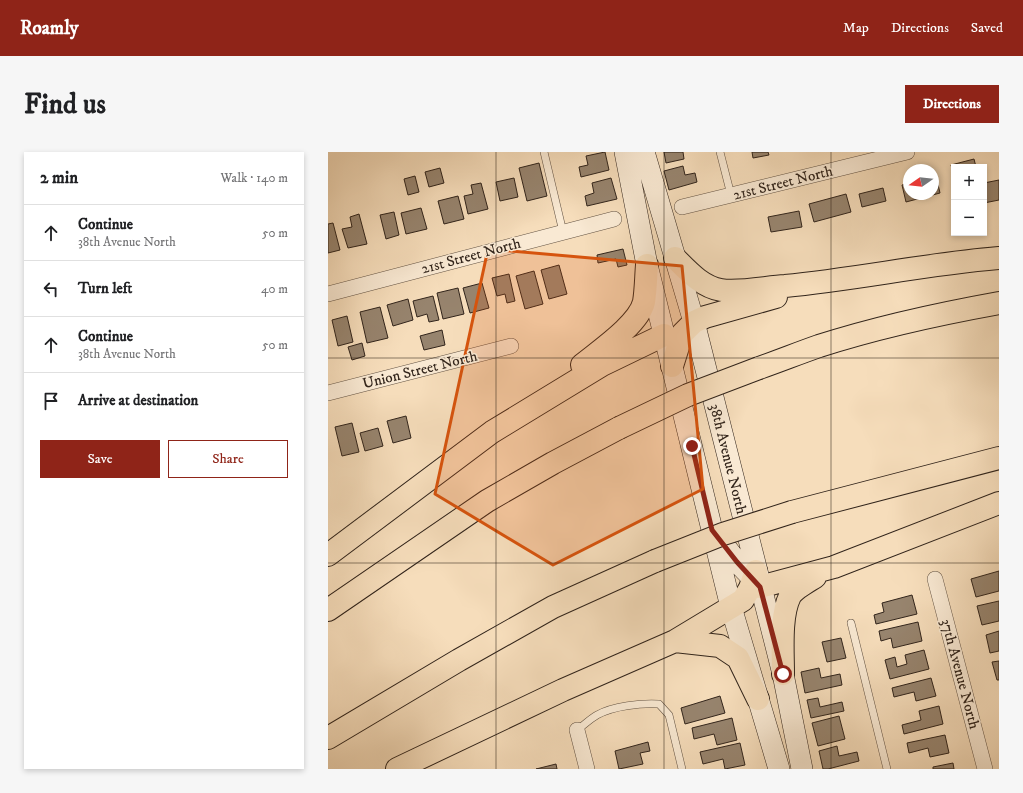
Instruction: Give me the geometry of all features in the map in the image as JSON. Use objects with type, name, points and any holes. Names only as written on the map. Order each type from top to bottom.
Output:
[{"type":"highway","points":[[675,258],[703,284],[721,290],[743,290],[830,282],[966,261],[999,258]]},
{"type":"highway","points":[[525,410],[619,336],[634,320],[644,303],[647,265]]},
{"type":"highway","points":[[328,555],[492,432],[525,410],[602,365],[672,339],[682,334],[694,322],[705,317],[830,282]]},
{"type":"highway","points":[[328,610],[487,501],[553,463],[619,428],[688,395],[818,346],[865,332],[999,303]]},
{"type":"highway","points":[[672,339],[672,366]]},
{"type":"highway","points":[[328,738],[459,660],[553,607],[655,561],[723,534],[792,512],[999,458]]},
{"type":"highway","points":[[783,674],[783,621],[791,595],[806,582],[834,567],[999,503]]},
{"type":"highway","points":[[397,769],[563,690],[675,641],[743,600],[757,579],[834,567]]},
{"type":"highway","points":[[675,641],[720,646],[738,658],[758,699]]},
{"type":"main road","points":[[625,152],[647,265],[672,339],[685,350],[698,372],[717,412]]},
{"type":"main road","name":"38th Avenue North","points":[[644,152],[694,322],[757,579],[783,674],[802,769]]},
{"type":"main road","points":[[672,366],[731,607],[779,769]]},
{"type":"main road","points":[[712,530],[737,562],[757,579]]},
{"type":"street","name":"21st Street North","points":[[682,208],[907,152]]},
{"type":"street","name":"21st Street North","points":[[328,294],[614,219]]},
{"type":"street","name":"Union Street North","points":[[328,393],[511,346]]},
{"type":"street","name":"37th Avenue North","points":[[935,579],[985,769]]},
{"type":"street","points":[[577,730],[587,769]]},
{"type":"lane","points":[[544,152],[563,232]]},
{"type":"lane","points":[[720,152],[731,196]]},
{"type":"lane","points":[[851,623],[887,769]]},
{"type":"lane","points":[[577,730],[598,714],[616,708],[659,704],[669,715],[682,769]]},
{"type":"highlighted area","points":[[488,249],[682,266],[703,489],[553,565],[435,494]]},
{"type":"building","points":[[605,152],[609,170],[581,177],[579,167],[588,165],[586,156]]},
{"type":"building","points":[[664,152],[683,152],[684,159],[666,163]]},
{"type":"building","points":[[752,152],[768,152],[769,155],[753,158]]},
{"type":"building","points":[[974,159],[975,164],[955,164]]},
{"type":"building","points":[[539,163],[547,196],[527,201],[519,168]]},
{"type":"building","points":[[683,166],[685,175],[695,173],[697,182],[669,190],[664,171]]},
{"type":"building","points":[[440,168],[444,183],[429,187],[425,172]]},
{"type":"building","points":[[415,176],[419,192],[408,195],[404,179]]},
{"type":"building","points":[[514,178],[518,197],[500,201],[496,182]]},
{"type":"building","points":[[611,178],[617,199],[587,206],[585,196],[594,193],[592,183]]},
{"type":"building","points":[[999,180],[999,200],[987,202],[987,182]]},
{"type":"building","points":[[481,183],[488,209],[468,214],[464,196],[473,194],[471,185]]},
{"type":"building","points":[[883,188],[886,201],[862,207],[859,194]]},
{"type":"building","points":[[846,194],[851,212],[814,222],[809,204]]},
{"type":"building","points":[[458,196],[464,219],[444,224],[438,201]]},
{"type":"building","points":[[421,208],[427,229],[406,234],[401,213]]},
{"type":"building","points":[[799,211],[802,227],[771,232],[768,217]]},
{"type":"building","points":[[394,212],[399,235],[386,239],[380,215]]},
{"type":"building","points":[[359,214],[367,244],[348,248],[342,229],[352,227],[350,217]]},
{"type":"building","points":[[333,223],[340,250],[328,253],[328,224]]},
{"type":"building","points":[[623,249],[627,265],[618,267],[616,259],[598,263],[597,255]]},
{"type":"building","points":[[559,265],[567,294],[549,299],[541,270]]},
{"type":"building","points":[[534,271],[543,304],[525,309],[516,276]]},
{"type":"building","points":[[509,274],[515,301],[507,303],[505,294],[497,296],[492,278]]},
{"type":"building","points":[[482,283],[489,308],[470,313],[463,288]]},
{"type":"building","points":[[458,288],[464,314],[443,319],[437,293]]},
{"type":"building","points":[[433,296],[439,320],[429,322],[427,314],[417,317],[413,301]]},
{"type":"building","points":[[408,299],[413,320],[393,326],[387,305]]},
{"type":"building","points":[[380,307],[388,338],[367,343],[360,312]]},
{"type":"building","points":[[347,316],[353,342],[338,346],[332,320]]},
{"type":"building","points":[[442,330],[445,345],[424,350],[420,336]]},
{"type":"building","points":[[362,343],[365,356],[352,360],[348,347]]},
{"type":"building","points":[[406,416],[411,438],[393,443],[387,421]]},
{"type":"building","points":[[352,423],[359,452],[342,456],[335,427]]},
{"type":"building","points":[[378,428],[383,446],[365,451],[360,433]]},
{"type":"building","points":[[999,571],[999,591],[976,597],[971,579]]},
{"type":"building","points":[[912,595],[917,614],[876,624],[874,615],[884,612],[882,603]]},
{"type":"building","points":[[999,601],[999,621],[982,625],[977,606]]},
{"type":"building","points":[[918,622],[922,641],[893,648],[891,638],[881,641],[879,631]]},
{"type":"building","points":[[999,631],[999,651],[990,653],[986,635]]},
{"type":"building","points":[[841,638],[846,658],[827,662],[822,642]]},
{"type":"building","points":[[924,650],[929,669],[890,679],[885,660],[895,657],[897,667],[907,664],[905,655]]},
{"type":"building","points":[[999,661],[999,680],[997,680],[992,662]]},
{"type":"building","points":[[819,668],[821,678],[840,674],[842,685],[805,693],[801,672]]},
{"type":"building","points":[[931,678],[936,696],[916,701],[914,692],[894,697],[892,688]]},
{"type":"building","points":[[720,696],[725,713],[685,724],[681,708]]},
{"type":"building","points":[[818,698],[820,707],[842,702],[844,711],[811,718],[807,700]]},
{"type":"building","points":[[939,706],[943,724],[904,734],[902,725],[921,720],[919,711]]},
{"type":"building","points":[[839,716],[845,739],[818,746],[812,723]]},
{"type":"building","points":[[732,718],[737,740],[717,745],[714,734],[694,739],[692,728]]},
{"type":"building","points":[[945,735],[949,753],[930,757],[928,748],[909,753],[907,743]]},
{"type":"building","points":[[648,742],[650,751],[640,753],[643,764],[619,769],[615,751]]},
{"type":"building","points":[[740,743],[745,765],[725,769],[723,759],[703,764],[700,752]]},
{"type":"building","points":[[837,746],[839,756],[857,752],[859,761],[823,769],[819,751]]},
{"type":"building","points":[[953,763],[954,769],[933,769],[933,767]]},
{"type":"building","points":[[556,764],[557,769],[536,769]]},
{"type":"route","points":[[692,446],[712,530],[737,562],[760,587],[783,674]]}]
